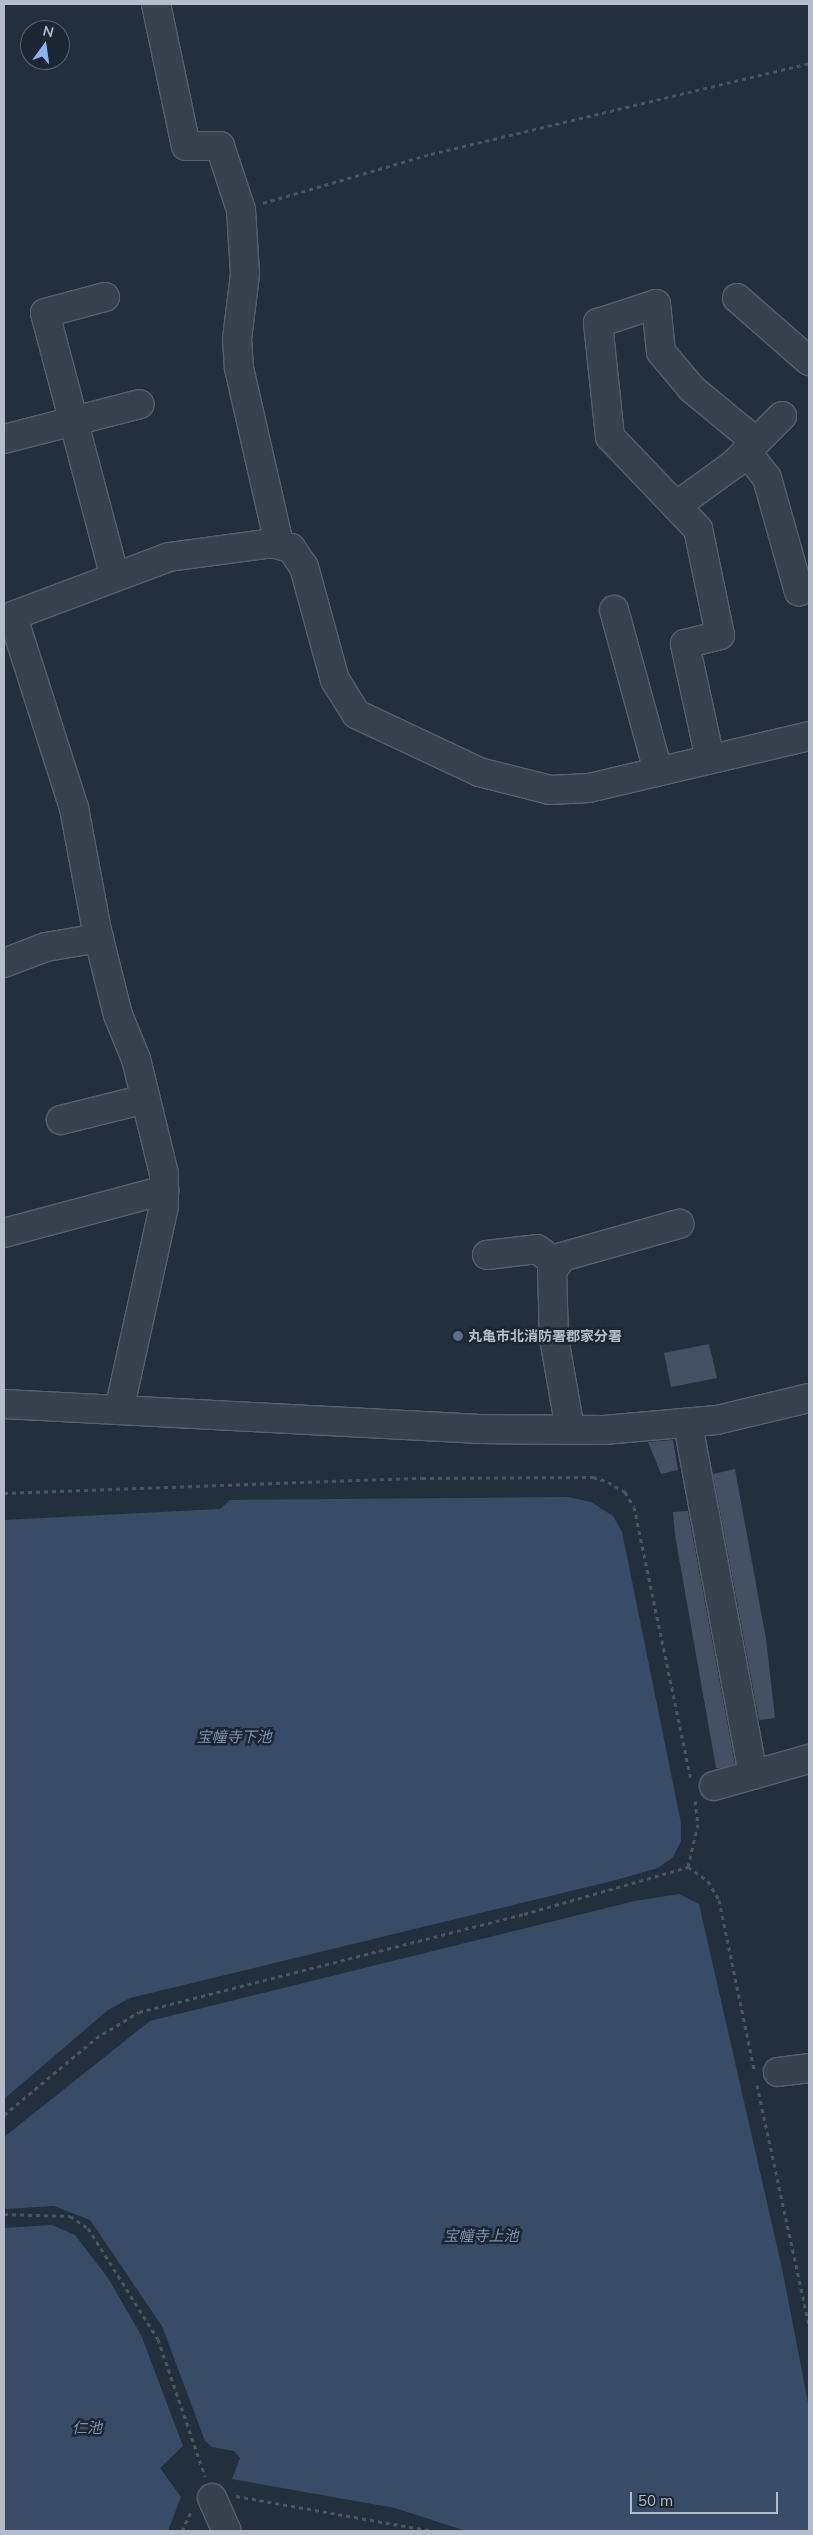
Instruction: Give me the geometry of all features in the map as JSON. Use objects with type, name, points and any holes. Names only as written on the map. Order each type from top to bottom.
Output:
[{"type":"street","points":[[156,4],[186,146],[220,146],[241,210],[246,274],[237,339],[239,368],[280,544]]},
{"type":"street","points":[[105,297],[45,313],[114,575]]},
{"type":"street","points":[[737,298],[809,360]]},
{"type":"street","points":[[710,759],[685,644],[720,635],[698,529],[610,437],[598,323],[656,304],[662,352],[692,389],[751,446],[767,478],[799,592]]},
{"type":"street","points":[[4,439],[140,404]]},
{"type":"street","points":[[676,506],[751,446],[782,416]]},
{"type":"street","points":[[119,1410],[164,1190],[145,1099],[99,938],[74,808],[8,618],[114,575],[214,548],[280,544],[291,548],[304,568],[335,680],[365,722],[515,784],[550,790],[589,788],[658,770],[809,736]]},
{"type":"street","points":[[614,610],[658,770]]},
{"type":"street","points":[[4,963],[46,947],[99,938]]},
{"type":"street","points":[[61,1120],[145,1099]]},
{"type":"street","points":[[4,1233],[164,1190]]},
{"type":"street","points":[[570,1429],[554,1338],[552,1271],[562,1257],[679,1224]]},
{"type":"street","points":[[488,1255],[537,1249],[557,1264]]},
{"type":"street","points":[[4,1404],[570,1429],[688,1424],[809,1398]]},
{"type":"street","points":[[688,1424],[753,1775]]},
{"type":"street","points":[[714,1786],[809,1759]]},
{"type":"street","points":[[778,2072],[809,2068]]},
{"type":"street","points":[[212,2498],[228,2531]]},
{"type":"path","points":[[241,210],[431,154],[809,63]]},
{"type":"path","points":[[4,1493],[403,1479],[593,1477],[608,1482],[625,1492],[634,1507],[684,1746],[698,1824],[688,1867]]},
{"type":"path","points":[[4,2115],[96,2038],[139,2012],[524,1914],[688,1867]]},
{"type":"path","points":[[688,1867],[708,1881],[719,1900],[809,2326]]},
{"type":"path","points":[[4,2214],[70,2216],[88,2228],[158,2339],[212,2498]]},
{"type":"path","points":[[182,2531],[185,2518],[198,2503],[223,2493],[433,2531]]},
{"type":"water","name":"宝幢寺下池","points":[[568,1497],[591,1502],[613,1516],[622,1532],[681,1823],[681,1841],[673,1857],[658,1868],[616,1880],[130,1998],[108,2010],[4,2099],[4,1520],[220,1509],[230,1500]]},
{"type":"water","name":"宝幢寺上池","points":[[679,1894],[699,1904],[783,2273],[809,2408],[809,2531],[466,2531],[395,2508],[232,2479],[240,2458],[234,2451],[212,2447],[205,2441],[162,2326],[90,2220],[54,2206],[4,2209],[4,2137],[150,2021],[635,1901]]},
{"type":"water","name":"仁池","points":[[52,2225],[75,2235],[108,2278],[141,2335],[183,2446],[160,2468],[181,2497],[168,2531],[4,2531],[4,2228]]},
{"type":"building","points":[[709,1344],[717,1378],[671,1387],[664,1353]]},
{"type":"building","points":[[673,1440],[678,1470],[661,1474],[648,1442]]},
{"type":"building","points":[[735,1469],[766,1639],[775,1718],[759,1720],[713,1474]]},
{"type":"building","points":[[688,1511],[735,1764],[721,1768],[716,1768],[675,1535],[673,1512]]},
{"type":"place","name":"丸亀市北消防署郡家分署","points":[[458,1336]]}]
